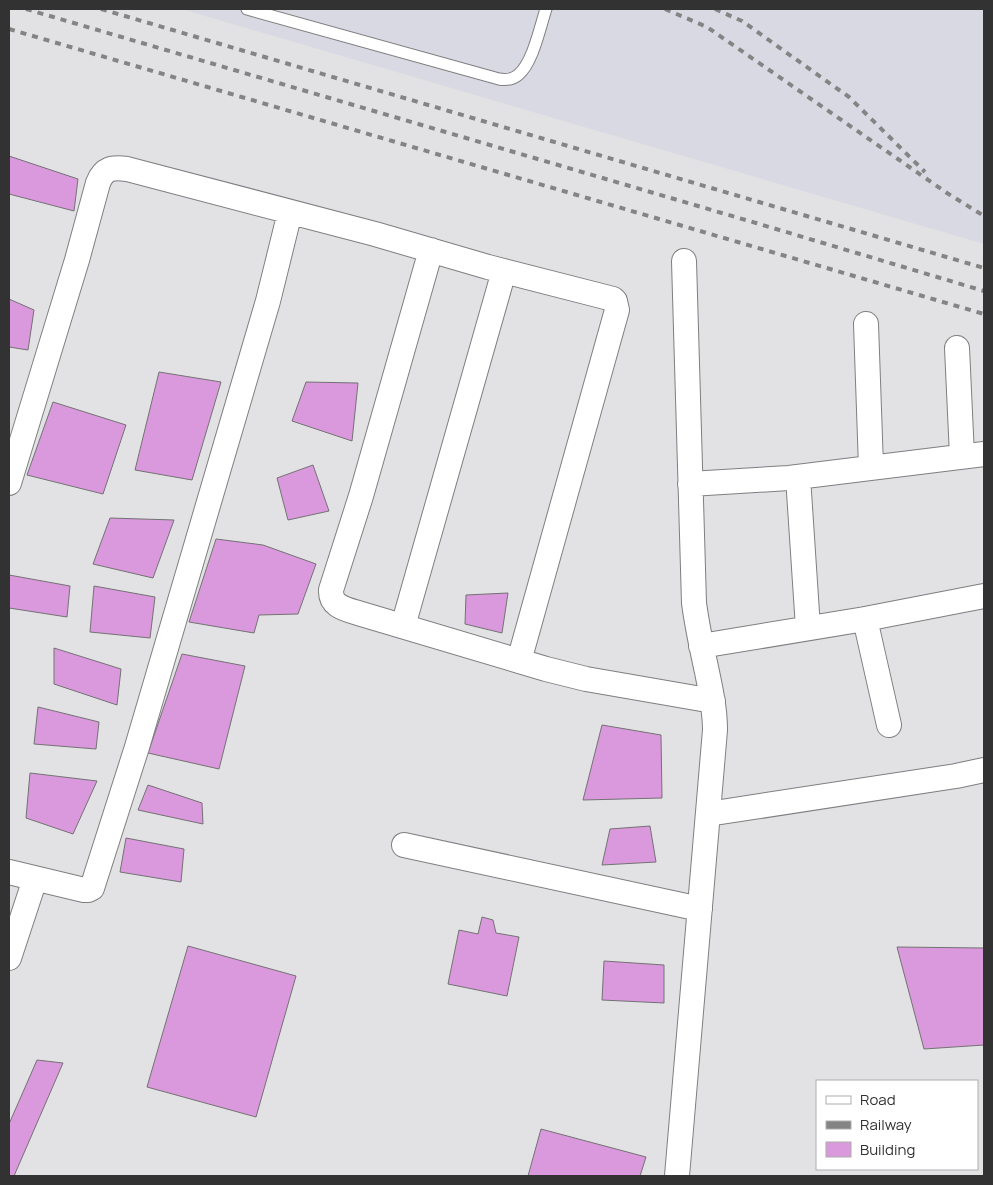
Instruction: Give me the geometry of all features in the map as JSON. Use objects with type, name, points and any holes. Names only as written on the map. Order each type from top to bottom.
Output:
[{"type":"street","points":[[9,483],[74,270],[98,183],[105,171],[119,168],[127,169],[504,271],[608,297],[613,299],[616,310],[519,661]]},
{"type":"street","points":[[9,872],[84,890],[92,888],[137,747],[268,301],[290,212]]},
{"type":"street","points":[[430,250],[361,496],[330,594],[334,602],[344,609],[586,679],[713,701]]},
{"type":"street","points":[[677,1176],[715,730],[713,701],[694,603],[684,261]]},
{"type":"street","points":[[403,626],[504,271]]},
{"type":"street","points":[[866,324],[871,467]]},
{"type":"street","points":[[690,484],[798,477],[871,467],[978,458],[957,348]]},
{"type":"street","points":[[798,477],[808,628]]},
{"type":"street","points":[[701,646],[865,619],[984,596]]},
{"type":"street","points":[[865,619],[889,725]]},
{"type":"street","points":[[708,814],[956,776],[984,770]]},
{"type":"street","points":[[404,845],[700,909]]},
{"type":"street","points":[[9,958],[35,879]]},
{"type":"lane","points":[[247,9],[504,80],[509,80],[518,75],[528,64],[546,9]]},
{"type":"shaded area","points":[[181,9],[984,9],[984,244]]},
{"type":"building","points":[[9,156],[78,179],[74,211],[9,194]]},
{"type":"building","points":[[9,299],[34,310],[28,350],[9,347]]},
{"type":"building","points":[[159,372],[221,382],[192,480],[135,470]]},
{"type":"building","points":[[306,382],[358,383],[352,441],[292,421]]},
{"type":"building","points":[[53,402],[126,425],[103,494],[27,475]]},
{"type":"building","points":[[313,465],[329,511],[288,520],[277,478]]},
{"type":"building","points":[[110,518],[174,520],[153,578],[93,564]]},
{"type":"building","points":[[216,539],[263,545],[316,564],[298,614],[259,615],[254,633],[189,622]]},
{"type":"building","points":[[9,575],[70,586],[67,617],[9,608]]},
{"type":"building","points":[[94,586],[155,597],[150,638],[90,632]]},
{"type":"building","points":[[508,593],[502,633],[465,624],[466,595]]},
{"type":"building","points":[[54,648],[121,669],[117,705],[54,684]]},
{"type":"building","points":[[182,654],[245,666],[219,769],[148,753]]},
{"type":"building","points":[[38,707],[99,722],[96,749],[34,744]]},
{"type":"building","points":[[602,725],[661,735],[662,798],[583,800]]},
{"type":"building","points":[[30,773],[97,781],[73,834],[26,818]]},
{"type":"building","points":[[148,785],[202,803],[203,824],[138,810]]},
{"type":"building","points":[[650,826],[656,862],[602,865],[610,829]]},
{"type":"building","points":[[126,838],[184,849],[181,882],[120,872]]},
{"type":"building","points":[[482,917],[493,920],[496,933],[519,937],[507,996],[448,984],[459,930],[478,934]]},
{"type":"building","points":[[188,946],[296,976],[256,1117],[147,1087]]},
{"type":"building","points":[[897,947],[984,948],[984,1045],[924,1049]]},
{"type":"building","points":[[604,961],[664,965],[664,1003],[602,1000]]},
{"type":"building","points":[[37,1060],[63,1063],[14,1176],[9,1176],[9,1124]]},
{"type":"building","points":[[541,1129],[646,1157],[640,1176],[528,1176]]},
{"type":"railway","points":[[26,9],[984,291]]},
{"type":"railway","points":[[101,9],[984,268]]},
{"type":"railway","points":[[665,9],[707,27],[947,193],[984,216]]},
{"type":"railway","points":[[715,9],[742,21],[849,97],[925,172]]},
{"type":"railway","points":[[9,29],[984,314]]}]
